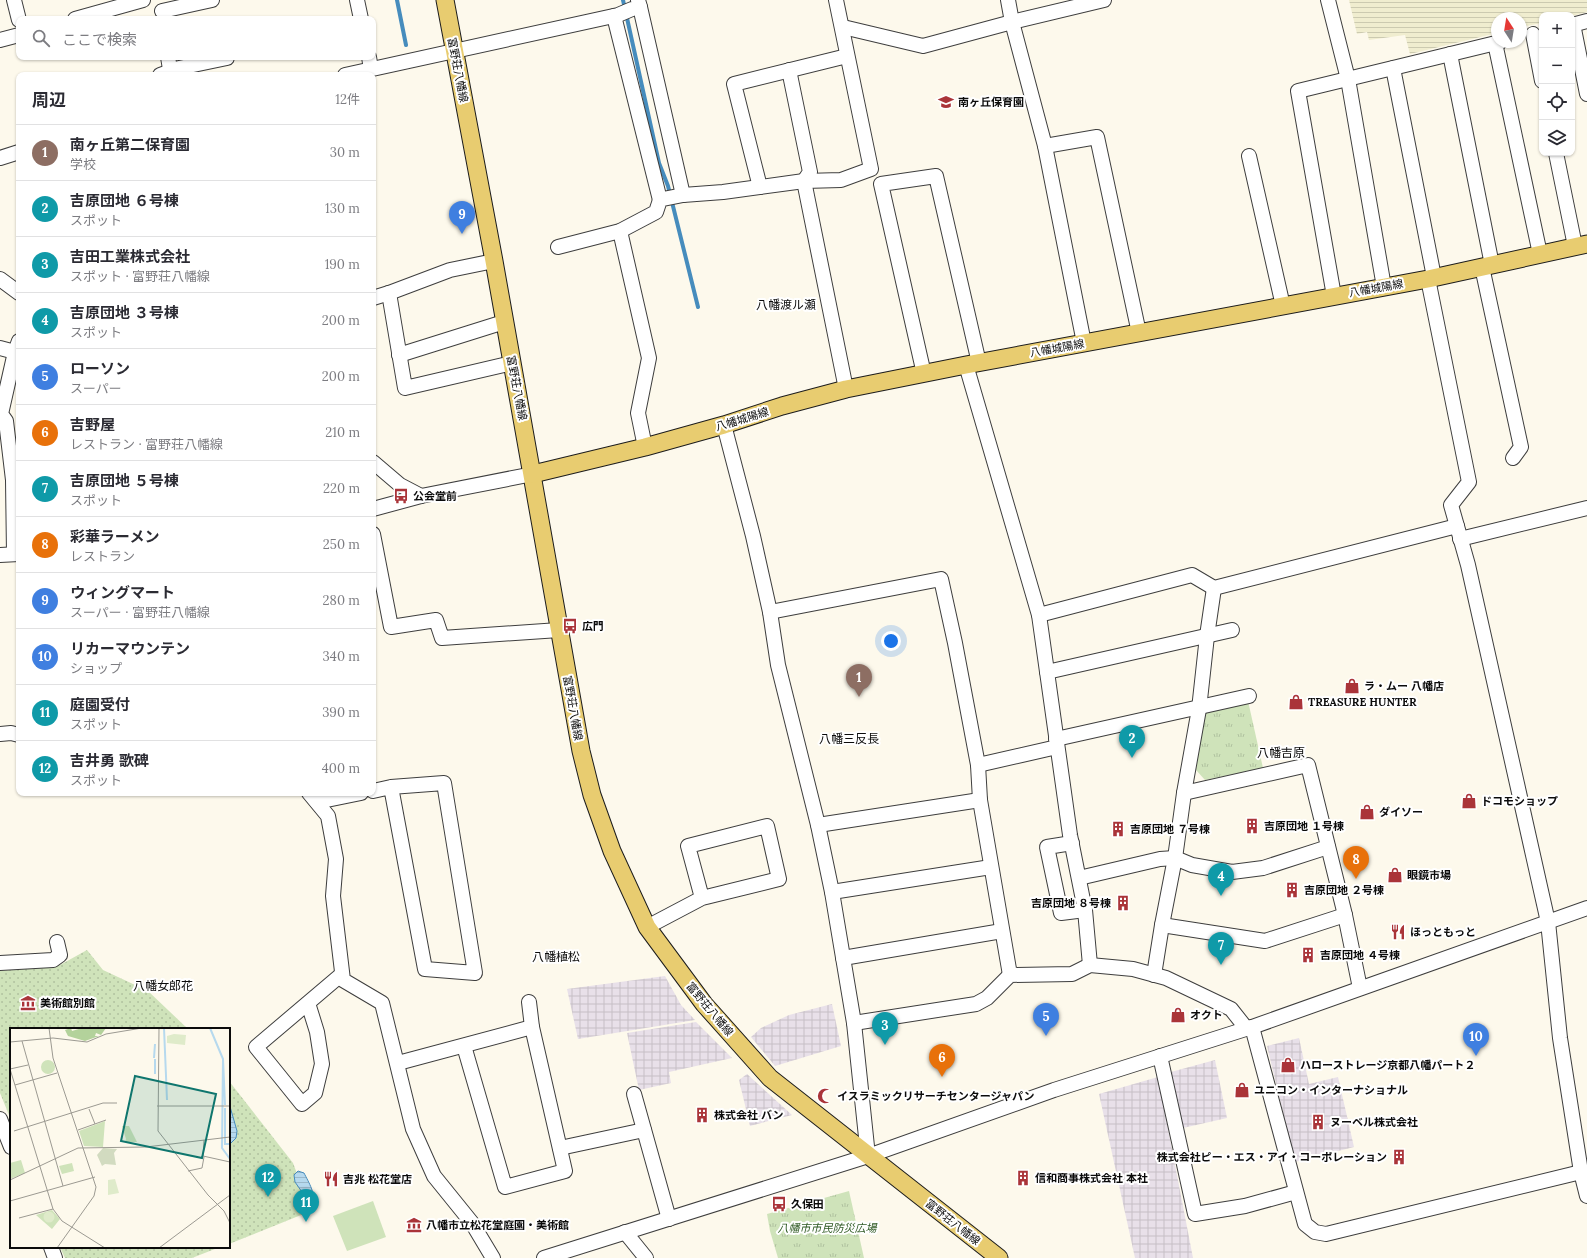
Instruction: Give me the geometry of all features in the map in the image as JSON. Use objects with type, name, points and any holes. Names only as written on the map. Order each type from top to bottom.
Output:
[{"type":"main road","name":"富野荘八幡線","points":[[445,0],[533,474],[581,751],[592,794],[612,851],[647,927],[704,1004],[770,1078],[999,1258]]},
{"type":"main road","name":"八幡城陽線","points":[[533,474],[645,448],[782,406],[846,389],[1431,278],[1581,245]]},
{"type":"street","points":[[14,0],[18,16]]},
{"type":"street","points":[[86,16],[143,0]]},
{"type":"street","points":[[162,10],[212,0]]},
{"type":"street","points":[[357,0],[360,16]]},
{"type":"street","points":[[558,247],[620,231],[656,212],[670,198],[804,181],[841,180],[871,169],[847,56],[843,27],[836,0]]},
{"type":"street","points":[[1008,0],[1012,22],[1045,146],[1084,343]]},
{"type":"street","points":[[843,27],[923,46],[1012,22],[1104,0]]},
{"type":"street","points":[[1328,0],[1348,79],[1384,287]]},
{"type":"street","points":[[351,72],[370,63],[454,52],[616,16],[637,6],[670,198]]},
{"type":"street","points":[[616,16],[670,198]]},
{"type":"street","points":[[1575,23],[1587,21]]},
{"type":"street","points":[[1532,34],[1539,67]]},
{"type":"street","points":[[0,40],[16,36]]},
{"type":"street","points":[[1575,38],[1587,94]]},
{"type":"street","points":[[1334,296],[1298,91],[1491,44]]},
{"type":"street","points":[[1498,48],[1540,254]]},
{"type":"street","points":[[1450,54],[1487,266],[1521,447],[1513,458]]},
{"type":"street","points":[[760,187],[734,84],[847,56]]},
{"type":"street","points":[[167,72],[168,60]]},
{"type":"street","points":[[171,72],[179,68],[217,60]]},
{"type":"street","points":[[1392,68],[1469,482],[1451,504],[1470,573],[1548,922],[1560,1038],[1581,1172],[1587,1196]]},
{"type":"street","points":[[789,70],[810,172],[804,181],[846,389]]},
{"type":"street","points":[[1045,146],[1096,137],[1139,333]]},
{"type":"street","points":[[0,158],[16,153]]},
{"type":"street","points":[[1249,156],[1283,306]]},
{"type":"street","points":[[1557,156],[1581,245]]},
{"type":"street","points":[[924,374],[881,184],[936,176],[972,364],[1039,615],[1072,843],[1085,910],[1090,965]]},
{"type":"street","points":[[620,231],[649,358],[638,413],[645,448]]},
{"type":"street","points":[[376,297],[450,270],[494,261]]},
{"type":"street","points":[[0,279],[16,291]]},
{"type":"street","points":[[389,293],[405,388],[512,363]]},
{"type":"street","points":[[399,355],[504,322]]},
{"type":"street","points":[[0,348],[16,347]]},
{"type":"street","points":[[11,554],[11,479],[6,421],[1,414],[16,351]]},
{"type":"street","points":[[724,425],[753,536],[770,612],[778,666],[818,825],[832,892],[854,1022],[868,1156]]},
{"type":"street","points":[[376,465],[400,485],[421,496]]},
{"type":"street","points":[[376,509],[421,496],[533,474]]},
{"type":"street","points":[[1039,615],[1192,575],[1214,588],[1459,532],[1587,508]]},
{"type":"street","points":[[376,549],[391,626],[436,620],[442,638],[559,630]]},
{"type":"street","points":[[770,612],[941,579],[955,643],[978,765],[980,800],[1010,976]]},
{"type":"street","points":[[1154,975],[1199,709],[1214,588]]},
{"type":"street","points":[[1047,672],[1232,630]]},
{"type":"street","points":[[978,765],[1057,743],[1249,696]]},
{"type":"street","points":[[0,734],[16,734]]},
{"type":"street","points":[[1184,793],[1308,765],[1345,915],[1360,988]]},
{"type":"street","points":[[376,790],[391,787],[444,783],[475,973],[425,969],[391,787]]},
{"type":"street","points":[[313,797],[325,796]]},
{"type":"street","points":[[313,797],[328,816],[336,859],[333,896],[343,980],[382,1003],[398,1063],[413,1129],[434,1176],[472,1223],[493,1258]]},
{"type":"street","points":[[818,825],[980,800]]},
{"type":"street","points":[[647,927],[702,898],[779,879],[767,826],[688,846],[702,898]]},
{"type":"street","points":[[1072,843],[1047,847],[1061,913],[1085,910]]},
{"type":"street","points":[[1079,878],[1160,859],[1175,858],[1192,865],[1232,872],[1263,868],[1328,847]]},
{"type":"street","points":[[832,892],[991,867]]},
{"type":"street","points":[[544,1258],[868,1156],[1054,1090],[1249,1027],[1587,908]]},
{"type":"street","points":[[1162,924],[1265,941],[1345,915]]},
{"type":"street","points":[[843,958],[1002,931]]},
{"type":"street","points":[[0,963],[53,960],[60,955],[57,942]]},
{"type":"street","points":[[854,1022],[976,1004],[987,998],[1010,976],[1072,974],[1090,965],[1133,969],[1166,978],[1231,1009],[1249,1027],[1305,1224],[1315,1232],[1326,1234],[1581,1172]]},
{"type":"street","points":[[308,1003],[317,1032],[322,1064],[315,1093],[302,1104],[256,1047],[342,974]]},
{"type":"street","points":[[464,1046],[505,1187],[565,1171],[532,1027],[529,1002]]},
{"type":"street","points":[[398,1063],[532,1027]]},
{"type":"street","points":[[1160,1056],[1195,1214],[1245,1206],[1296,1192]]},
{"type":"street","points":[[634,1094],[669,1218]]},
{"type":"street","points":[[0,1119],[10,1144]]},
{"type":"street","points":[[560,1148],[644,1130]]},
{"type":"street","points":[[626,1232],[646,1258]]},
{"type":"street","points":[[51,1248],[55,1258]]},
{"type":"shaded area","points":[[1349,0],[1587,0],[1587,12],[1575,15],[1575,12],[1539,12],[1539,24],[1527,26],[1527,12],[1491,12],[1491,34],[1410,54],[1405,35],[1369,40],[1367,32],[1357,34]]},
{"type":"shaded area","points":[[665,976],[681,1005],[695,1020],[578,1039],[567,989]]},
{"type":"shaded area","points":[[832,1004],[841,1046],[775,1066],[751,1037],[761,1028],[789,1015]]},
{"type":"shaded area","points":[[696,1022],[732,1058],[669,1072],[671,1083],[639,1090],[627,1033]]},
{"type":"shaded area","name":"ヌーベル株式会社","points":[[1299,1038],[1309,1084],[1338,1077],[1354,1147],[1295,1162],[1267,1046]]},
{"type":"shaded area","points":[[1215,1060],[1227,1118],[1183,1128],[1171,1072]]},
{"type":"shaded area","points":[[747,1074],[792,1115],[750,1126],[739,1080]]},
{"type":"shaded area","points":[[1158,1077],[1193,1258],[1135,1258],[1099,1094]]},
{"type":"green space","points":[[1248,701],[1263,768],[1205,780],[1196,770],[1204,710]]},
{"type":"green space","points":[[87,950],[103,970],[148,991],[187,1028],[10,1028],[10,1118],[0,1093],[0,971],[60,965]]},
{"type":"green space","points":[[230,1082],[293,1163],[311,1211],[230,1244]]},
{"type":"green space","name":"八幡市市民防災広場","points":[[849,1191],[864,1258],[778,1258],[770,1231],[767,1214]]},
{"type":"green space","points":[[373,1201],[386,1237],[347,1251],[333,1216]]},
{"type":"green space","points":[[60,1248],[217,1248],[192,1258],[65,1258]]},
{"type":"water","points":[[230,1106],[237,1131],[236,1138],[231,1143]]},
{"type":"water","points":[[298,1171],[304,1173],[312,1189],[313,1201],[311,1204],[307,1204],[303,1201],[302,1192],[295,1182],[294,1175]]},
{"type":"waterway","points":[[397,0],[406,45]]},
{"type":"waterway","points":[[623,0],[659,163],[668,186],[698,307]]},
{"type":"place","name":"南ヶ丘保育園","points":[[946,102]]},
{"type":"place","name":"ウィングマート","points":[[462,234]]},
{"type":"place","name":"公会堂前","points":[[401,496]]},
{"type":"place","name":"広門","points":[[570,626]]},
{"type":"place","name":"ラ・ムー 八幡店","points":[[1352,686]]},
{"type":"place","name":"南ヶ丘第二保育園","points":[[859,697]]},
{"type":"place","name":"TREASURE HUNTER","points":[[1296,702]]},
{"type":"place","name":"吉原団地 ６号棟","points":[[1132,758]]},
{"type":"place","name":"ドコモショップ","points":[[1469,801]]},
{"type":"place","name":"ダイソー","points":[[1367,812]]},
{"type":"place","name":"吉原団地 １号棟","points":[[1252,826]]},
{"type":"place","name":"吉原団地 ７号棟","points":[[1118,829]]},
{"type":"place","name":"眼鏡市場","points":[[1395,875]]},
{"type":"place","name":"彩華ラーメン","points":[[1356,879]]},
{"type":"place","name":"吉原団地 ２号棟","points":[[1292,890]]},
{"type":"place","name":"吉原団地 ３号棟","points":[[1221,896]]},
{"type":"place","name":"吉原団地 ８号棟","points":[[1123,903]]},
{"type":"place","name":"ほっともっと","points":[[1398,932]]},
{"type":"place","name":"吉原団地 ４号棟","points":[[1308,955]]},
{"type":"place","name":"吉原団地 ５号棟","points":[[1221,965]]},
{"type":"place","name":"美術館別館","points":[[28,1003]]},
{"type":"place","name":"オクト","points":[[1178,1015]]},
{"type":"place","name":"ローソン","points":[[1046,1036]]},
{"type":"place","name":"吉田工業株式会社","points":[[885,1045]]},
{"type":"place","name":"リカーマウンテン","points":[[1476,1056]]},
{"type":"place","name":"ハローストレージ京都八幡パート２","points":[[1288,1065]]},
{"type":"place","name":"吉野屋","points":[[942,1077]]},
{"type":"place","name":"ユニコン・インターナショナル","points":[[1242,1090]]},
{"type":"place","name":"イスラミックリサーチセンタージャパン","points":[[825,1096]]},
{"type":"place","name":"株式会社 バン","points":[[702,1115]]},
{"type":"place","name":"ヌーベル株式会社","points":[[1318,1122]]},
{"type":"place","name":"株式会社ピー・エス・アイ・コーポレーション","points":[[1399,1157]]},
{"type":"place","name":"信和商事株式会社 本社","points":[[1023,1178]]},
{"type":"place","name":"吉兆 松花堂店","points":[[331,1179]]},
{"type":"place","name":"吉井勇 歌碑","points":[[268,1197]]},
{"type":"place","name":"久保田","points":[[779,1204]]},
{"type":"place","name":"庭園受付","points":[[306,1222]]},
{"type":"place","name":"八幡市立松花堂庭園・美術館","points":[[414,1225]]},
{"type":"district","name":"八幡渡ル瀬","points":[[786,304]]},
{"type":"district","name":"八幡三反長","points":[[849,738]]},
{"type":"district","name":"八幡吉原","points":[[1281,752]]},
{"type":"district","name":"八幡植松","points":[[556,956]]},
{"type":"district","name":"八幡女郎花","points":[[163,985]]}]
